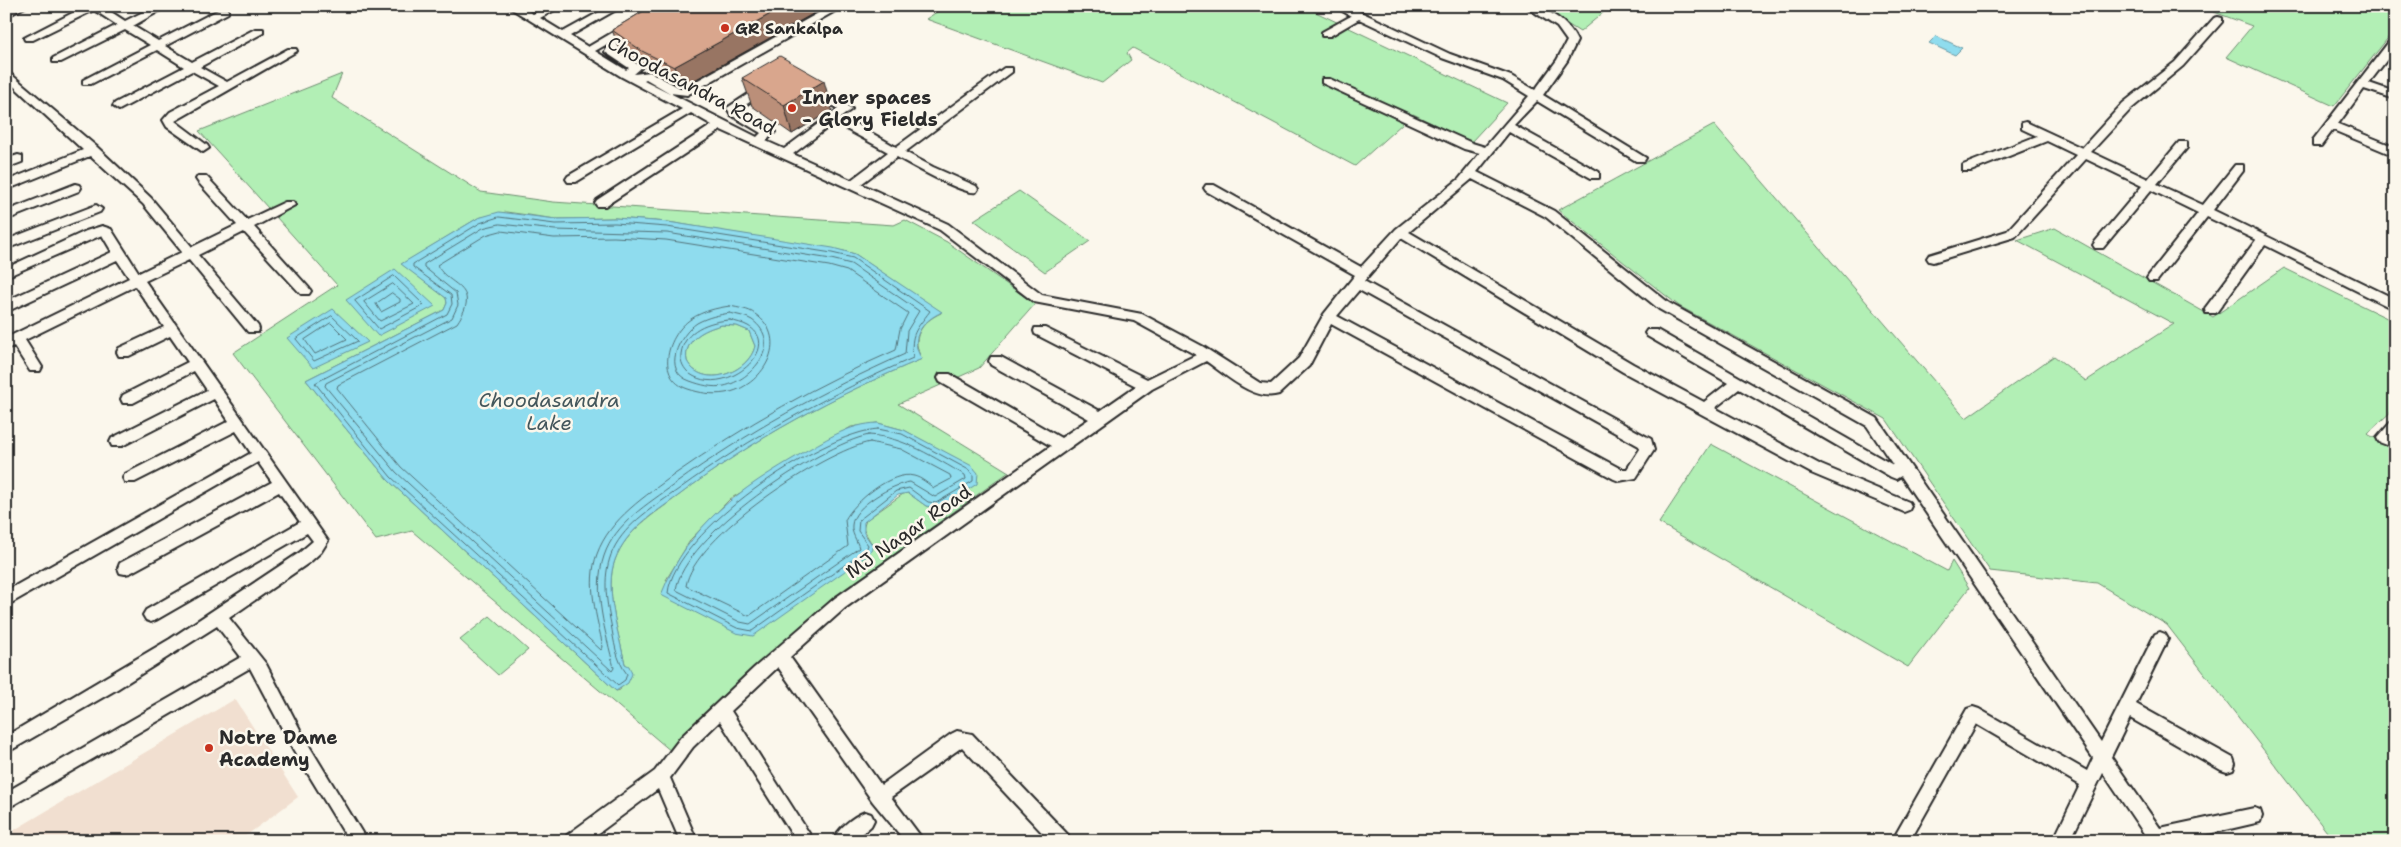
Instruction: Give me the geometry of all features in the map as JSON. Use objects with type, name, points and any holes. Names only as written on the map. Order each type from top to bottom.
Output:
[{"type":"street","points":[[6,14],[22,6]]},
{"type":"street","points":[[29,38],[94,6],[192,67],[227,86]]},
{"type":"street","points":[[57,60],[163,6]]},
{"type":"street","name":"Choodasandra Road","points":[[512,6],[588,51],[636,74],[690,109],[720,125],[758,142],[789,150],[852,185],[944,227],[1038,299],[1137,317],[1207,355],[1258,388],[1274,390],[1304,362],[1329,317],[1400,232],[1463,182],[1535,93],[1542,89],[1562,62],[1572,41],[1571,36],[1562,27],[1530,6]]},
{"type":"street","points":[[533,18],[557,6]]},
{"type":"street","points":[[563,36],[618,6]]},
{"type":"street","points":[[588,51],[643,25],[612,48],[611,55],[636,74],[674,91],[683,93],[839,6]]},
{"type":"street","points":[[1339,6],[1446,56],[1507,78],[1535,93],[1640,158]]},
{"type":"street","points":[[87,82],[224,12]]},
{"type":"street","points":[[1326,34],[1358,16]]},
{"type":"street","points":[[1933,258],[2011,234],[2127,106],[2179,64],[2218,20]]},
{"type":"street","points":[[118,106],[259,31]]},
{"type":"street","points":[[2318,143],[2395,40]]},
{"type":"street","points":[[203,148],[169,120],[174,115],[292,51]]},
{"type":"street","points":[[852,185],[1008,70]]},
{"type":"street","points":[[6,73],[147,201],[254,328]]},
{"type":"street","points":[[1326,80],[1468,146],[1487,151]]},
{"type":"street","points":[[789,150],[846,109],[799,82]]},
{"type":"street","points":[[758,142],[769,132],[735,112],[733,108],[772,84]]},
{"type":"street","points":[[2362,84],[2395,96]]},
{"type":"street","points":[[572,179],[690,109]]},
{"type":"street","points":[[601,203],[720,125]]},
{"type":"street","points":[[2331,125],[2395,152]]},
{"type":"street","points":[[850,126],[897,152],[972,189]]},
{"type":"street","points":[[1507,126],[1595,175]]},
{"type":"street","points":[[2026,126],[2263,238],[2395,305]]},
{"type":"street","points":[[1967,168],[2048,136]]},
{"type":"street","points":[[2099,245],[2183,145]]},
{"type":"street","points":[[6,186],[92,150]]},
{"type":"street","points":[[6,164],[18,159]]},
{"type":"street","points":[[2153,278],[2239,168]]},
{"type":"street","points":[[1470,173],[1550,214],[1664,306],[1872,422],[2158,839],[2254,816]]},
{"type":"street","points":[[202,180],[305,291]]},
{"type":"street","points":[[6,216],[75,188]]},
{"type":"street","points":[[1210,188],[1360,278],[1646,443],[1647,450],[1631,474],[1619,475],[1329,317]]},
{"type":"street","points":[[35,367],[12,342],[190,252],[289,205]]},
{"type":"street","points":[[6,245],[96,209]]},
{"type":"street","points":[[6,272],[102,230],[107,232],[119,254],[320,541],[314,551],[302,561],[279,573],[219,618],[6,744]]},
{"type":"street","points":[[1400,232],[1628,368],[1706,408],[1816,469],[1904,506]]},
{"type":"street","points":[[2211,310],[2263,238]]},
{"type":"street","points":[[6,307],[119,254]]},
{"type":"street","points":[[124,352],[172,329]]},
{"type":"street","points":[[1040,331],[1147,384]]},
{"type":"street","points":[[1652,333],[1896,473]]},
{"type":"street","name":"MJ Nagar Road","points":[[573,841],[662,777],[687,742],[840,603],[1063,446],[1147,384],[1207,355]]},
{"type":"street","points":[[996,361],[1100,418]]},
{"type":"street","points":[[128,399],[197,363]]},
{"type":"street","points":[[945,378],[1063,446]]},
{"type":"street","points":[[1706,408],[1739,382]]},
{"type":"street","points":[[117,442],[216,391]]},
{"type":"street","points":[[130,478],[238,423]]},
{"type":"street","points":[[2395,427],[2384,438],[2395,443]]},
{"type":"street","points":[[6,599],[259,456]]},
{"type":"street","points":[[126,568],[281,484]]},
{"type":"street","points":[[151,615],[309,524]]},
{"type":"street","points":[[219,618],[260,669],[299,744],[359,841]]},
{"type":"street","points":[[2061,841],[2160,639]]},
{"type":"street","points":[[780,656],[879,796],[916,841]]},
{"type":"street","points":[[6,801],[252,659]]},
{"type":"street","points":[[2126,707],[2227,764]]},
{"type":"street","points":[[722,710],[806,841]]},
{"type":"street","points":[[1900,841],[1973,714],[2090,782]]},
{"type":"street","points":[[879,796],[957,739],[966,739],[1062,841]]},
{"type":"street","points":[[662,777],[688,841]]},
{"type":"street","points":[[841,841],[865,820]]},
{"type":"shaded area","name":"Notre Dame Academy","points":[[235,699],[298,797],[239,841],[6,841],[6,835]]},
{"type":"green space","points":[[946,6],[1303,6],[1507,103],[1471,142],[1413,114],[1355,166],[1133,48],[1127,53],[1131,60],[1102,83],[926,19]]},
{"type":"green space","points":[[1538,6],[1611,6],[1580,32]]},
{"type":"green space","points":[[2198,6],[2395,6],[2395,29],[2334,106],[2226,57],[2252,26]]},
{"type":"green space","points":[[342,74],[332,98],[481,192],[553,202],[894,225],[905,220],[947,242],[1035,304],[979,368],[898,404],[1009,472],[881,564],[761,663],[672,752],[412,531],[376,540],[233,353],[337,285],[199,131]],"holes":[[[506,212],[556,219],[615,218],[668,222],[844,251],[855,254],[941,313],[923,326],[917,338],[917,345],[922,359],[826,403],[765,437],[706,475],[641,524],[626,540],[615,560],[611,584],[614,612],[625,664],[629,667],[620,690],[616,691],[388,480],[306,380],[444,310],[447,303],[446,298],[402,264],[478,218]],[[878,423],[904,430],[975,469],[935,508],[926,506],[908,493],[903,494],[866,520],[863,529],[873,546],[666,580],[691,539],[730,499],[851,427]]]},
{"type":"green space","points":[[1714,125],[1966,418],[2054,356],[2086,381],[2174,324],[2017,240],[2055,228],[2213,317],[2284,268],[2395,322],[2395,408],[2367,434],[2395,448],[2395,841],[2334,841],[2167,625],[2097,583],[1990,571],[1886,419],[1679,306],[1558,210]]},
{"type":"green space","points":[[1019,191],[1090,241],[1045,272],[974,220]]},
{"type":"green space","points":[[722,325],[737,326],[749,331],[755,346],[751,356],[735,370],[714,376],[703,375],[694,370],[687,361],[688,347],[696,337],[708,329]]},
{"type":"green space","points":[[1711,444],[1947,571],[1952,561],[1969,588],[1908,667],[1659,523]]},
{"type":"green space","points":[[490,616],[528,650],[498,675],[460,640]]},
{"type":"water","points":[[1936,36],[1962,48],[1955,55],[1929,43]]},
{"type":"water","name":"Choodasandra Lake","points":[[499,212],[556,219],[615,218],[668,222],[833,248],[855,254],[942,312],[928,320],[919,331],[916,344],[922,359],[826,403],[765,437],[706,475],[650,516],[633,531],[620,549],[612,572],[612,598],[616,626],[625,664],[629,666],[632,674],[628,683],[616,691],[388,480],[306,380],[444,310],[447,303],[446,298],[401,264],[478,218]],"holes":[[[722,325],[737,326],[749,331],[755,346],[751,356],[744,364],[735,370],[714,376],[703,375],[694,370],[687,361],[688,347],[692,341],[708,329]]]},
{"type":"water","points":[[395,269],[435,306],[378,336],[346,300]]},
{"type":"water","points":[[333,309],[368,342],[313,368],[287,338]]},
{"type":"water","points":[[878,423],[904,430],[972,466],[978,473],[977,484],[938,508],[926,506],[908,493],[898,495],[864,522],[864,533],[873,546],[869,554],[753,636],[736,633],[661,595],[686,547],[719,510],[758,480],[831,437],[858,426]]},
{"type":"building","points":[[652,6],[785,6],[674,67],[642,51],[612,30]]},
{"type":"building","points":[[780,56],[824,81],[784,105],[742,78]]},
{"type":"place","name":"GR Sankalpa","points":[[725,28]]},
{"type":"place","name":"Inner spaces - Glory Fields","points":[[792,108]]},
{"type":"place","name":"Notre Dame Academy","points":[[209,748]]}]
